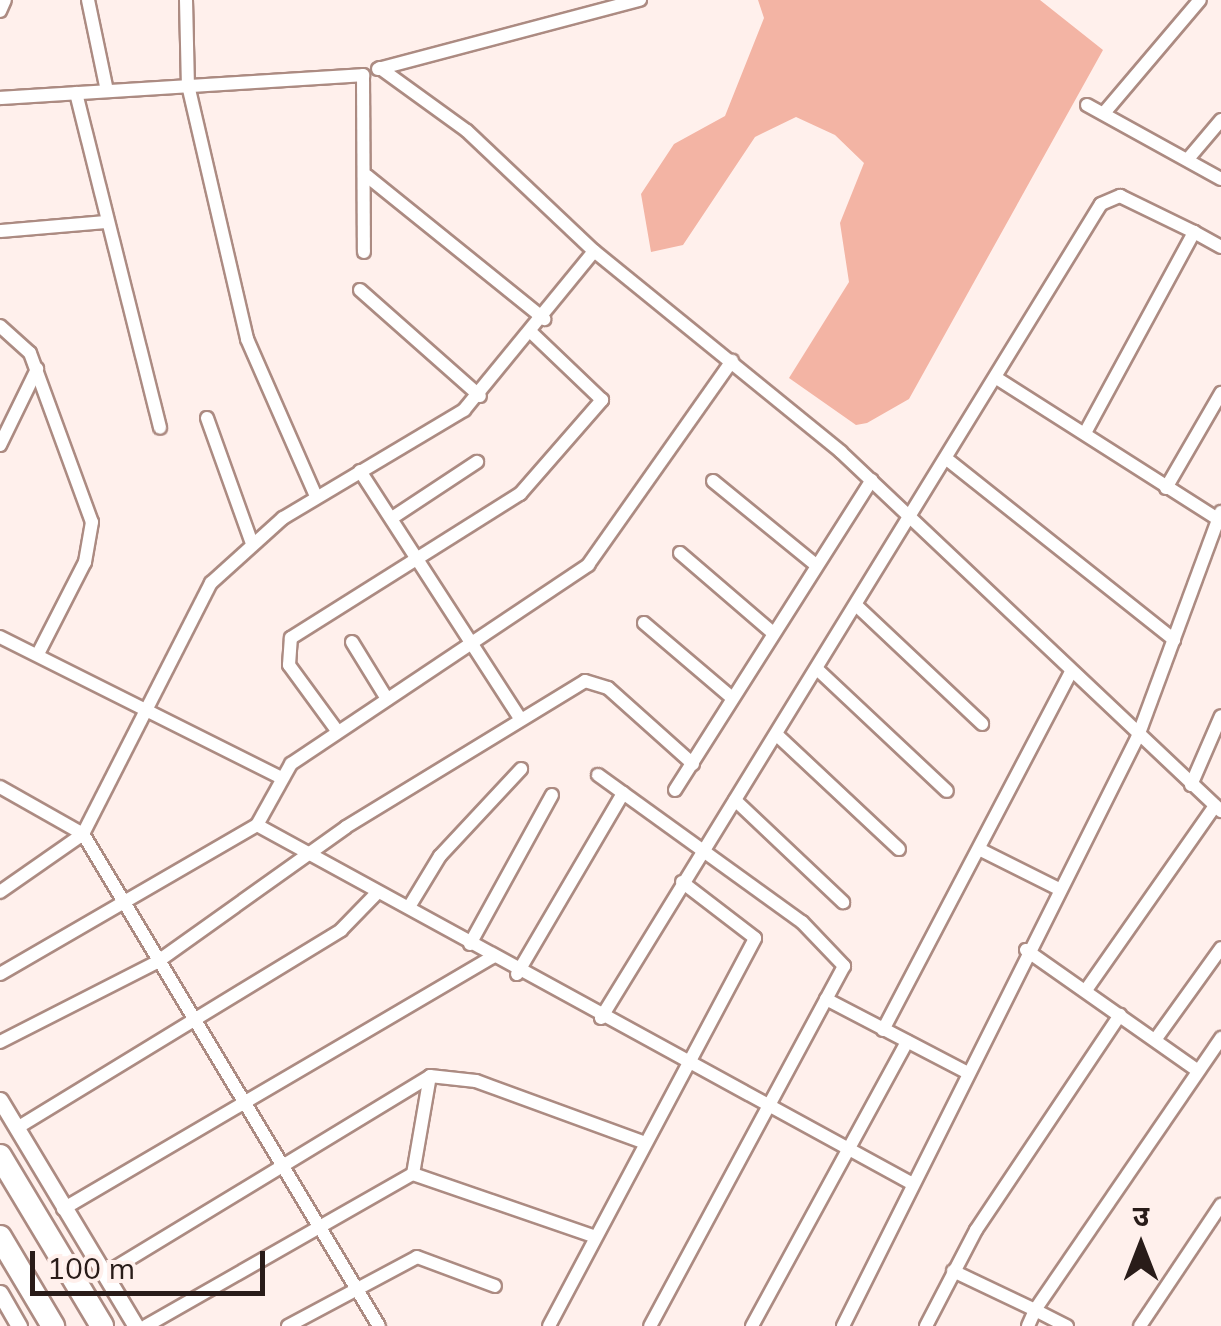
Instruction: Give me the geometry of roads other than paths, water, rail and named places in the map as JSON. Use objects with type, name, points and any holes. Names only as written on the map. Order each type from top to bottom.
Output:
[{"type":"highway","points":[[0,1156],[102,1326]]},
{"type":"highway","points":[[0,1237],[53,1326]]},
{"type":"street","points":[[0,11],[4,0]]},
{"type":"street","points":[[88,0],[91,48],[107,90]]},
{"type":"street","points":[[0,98],[363,75],[556,30],[640,0]]},
{"type":"street","points":[[1104,113],[1200,0]]},
{"type":"street","points":[[192,3],[188,85],[257,374],[316,496]]},
{"type":"street","points":[[380,68],[466,131],[594,251],[732,361],[913,516],[1071,672],[1218,808],[1086,990]]},
{"type":"street","points":[[363,75],[367,176],[364,252]]},
{"type":"street","points":[[76,93],[160,428]]},
{"type":"street","points":[[1088,105],[1221,179]]},
{"type":"street","points":[[1188,159],[1221,120]]},
{"type":"street","points":[[367,176],[544,319]]},
{"type":"street","points":[[601,1018],[701,850],[948,460],[1105,198],[1120,196],[1221,246]]},
{"type":"street","points":[[0,231],[106,222]]},
{"type":"street","points":[[1085,433],[1194,232]]},
{"type":"street","points":[[0,892],[83,834],[194,608],[252,541],[316,496],[480,396],[594,251]]},
{"type":"street","points":[[360,290],[480,396]]},
{"type":"street","points":[[0,326],[37,369],[92,522],[85,562],[38,654]]},
{"type":"street","points":[[338,732],[286,645],[520,494],[599,407],[599,389],[532,333]]},
{"type":"street","points":[[0,974],[257,825],[278,776],[387,699],[474,646],[602,550],[732,361]]},
{"type":"street","points":[[0,445],[37,369]]},
{"type":"street","points":[[842,1326],[909,1182],[1138,736],[1219,516],[1166,488],[998,378]]},
{"type":"street","points":[[1166,488],[1221,393]]},
{"type":"street","points":[[207,418],[252,541]]},
{"type":"street","points":[[948,460],[1174,640]]},
{"type":"street","points":[[392,518],[477,462]]},
{"type":"street","points":[[360,470],[519,718]]},
{"type":"street","points":[[675,790],[872,480]]},
{"type":"street","points":[[713,481],[816,565]]},
{"type":"street","points":[[680,553],[772,632]]},
{"type":"street","points":[[856,606],[982,724]]},
{"type":"street","points":[[644,623],[732,698]]},
{"type":"street","points":[[0,637],[278,776]]},
{"type":"street","points":[[352,642],[387,699]]},
{"type":"street","points":[[817,669],[947,790]]},
{"type":"street","points":[[883,1030],[1071,672]]},
{"type":"street","points":[[0,1042],[157,962],[311,853],[519,718],[593,680],[692,764]]},
{"type":"street","points":[[1191,785],[1221,716]]},
{"type":"street","points":[[777,735],[898,849]]},
{"type":"street","points":[[409,908],[448,847],[521,770]]},
{"type":"street","points":[[598,775],[840,953],[844,966],[650,1326]]},
{"type":"street","points":[[0,787],[83,834],[280,1168],[379,1326]]},
{"type":"street","points":[[518,974],[623,793]]},
{"type":"street","points":[[470,944],[552,795]]},
{"type":"street","points":[[735,800],[842,902]]},
{"type":"street","points":[[257,825],[409,908],[518,974],[770,1102],[909,1182]]},
{"type":"street","points":[[980,850],[1058,888]]},
{"type":"street","points":[[549,1326],[684,1058],[755,938],[682,882]]},
{"type":"street","points":[[16,1128],[341,930],[378,892]]},
{"type":"street","points":[[1155,1040],[1221,948]]},
{"type":"street","points":[[1026,950],[1198,1071]]},
{"type":"street","points":[[63,1209],[492,957]]},
{"type":"street","points":[[826,999],[966,1072]]},
{"type":"street","points":[[926,1326],[953,1271],[1120,1015]]},
{"type":"street","points":[[1028,1326],[1035,1310],[1221,1038]]},
{"type":"street","points":[[752,1326],[908,1042]]},
{"type":"street","points":[[103,1275],[430,1076],[476,1081],[640,1141]]},
{"type":"street","points":[[413,1174],[430,1076]]},
{"type":"street","points":[[0,1100],[136,1326]]},
{"type":"street","points":[[146,1326],[413,1174],[593,1236]]},
{"type":"street","points":[[1140,1326],[1221,1205]]},
{"type":"street","points":[[288,1326],[354,1287],[417,1257],[495,1286]]},
{"type":"street","points":[[953,1271],[1067,1326]]},
{"type":"street","points":[[0,1294],[18,1326]]}]
